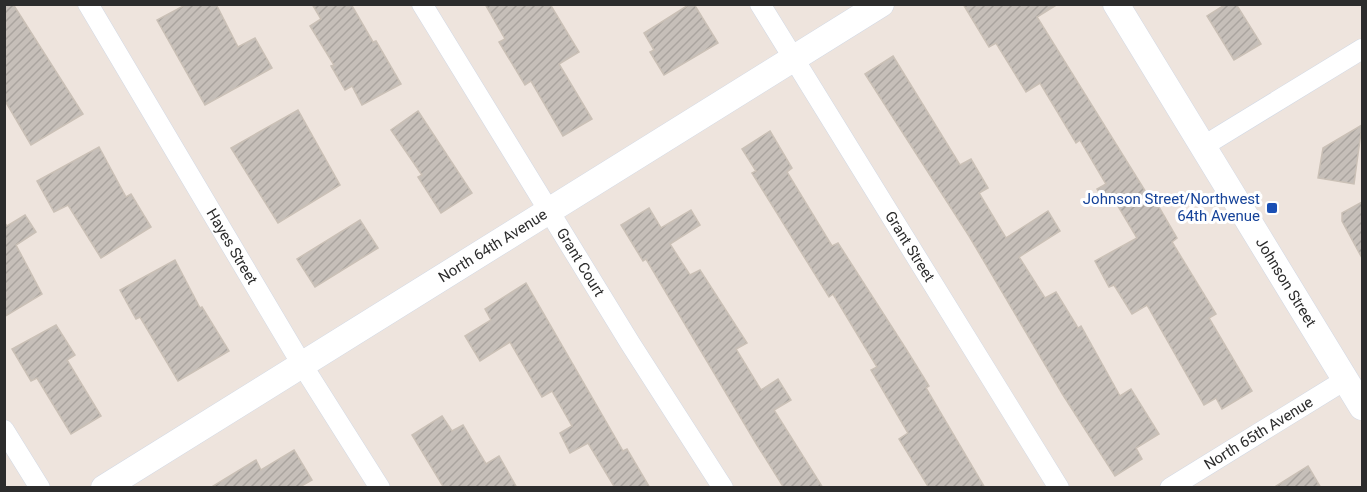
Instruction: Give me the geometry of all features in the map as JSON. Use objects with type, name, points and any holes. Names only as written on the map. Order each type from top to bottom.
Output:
[{"type":"street","name":"Hayes Street","points":[[88,4],[302,363],[380,488]]},
{"type":"street","name":"Grant Court","points":[[422,4],[723,488]]},
{"type":"street","name":"Grant Street","points":[[760,4],[792,60],[1059,488]]},
{"type":"street","name":"North 64th Avenue","points":[[104,488],[880,4]]},
{"type":"street","name":"Johnson Street","points":[[1116,4],[1362,406]]},
{"type":"street","points":[[1202,147],[1362,49]]},
{"type":"street","name":"North 65th Avenue","points":[[1170,488],[1345,380]]},
{"type":"street","points":[[4,430],[40,488]]},
{"type":"building","points":[[4,4],[13,4],[83,114],[31,145],[4,99]]},
{"type":"building","points":[[187,4],[216,4],[238,47],[255,38],[272,68],[205,105],[157,20]]},
{"type":"building","points":[[312,4],[351,4],[401,84],[362,105],[352,86],[345,90],[331,66],[334,65],[310,26],[321,19]]},
{"type":"building","points":[[485,4],[550,4],[579,52],[559,64],[592,119],[563,136],[531,81],[525,85],[499,42],[505,39]]},
{"type":"building","points":[[690,4],[694,4],[718,43],[664,75],[650,52],[654,50],[644,33]]},
{"type":"building","points":[[963,4],[1058,4],[1037,17],[1152,202],[1155,200],[1177,238],[1172,242],[1216,314],[1209,318],[1252,391],[1222,409],[1216,398],[1204,405],[1147,305],[1132,314],[1114,285],[1109,287],[1095,261],[1137,238],[1115,201],[1107,205],[1097,189],[1106,184],[1080,140],[1076,143],[1040,83],[1026,92],[996,43],[989,47]]},
{"type":"building","points":[[1226,4],[1236,4],[1261,44],[1234,60],[1207,16]]},
{"type":"building","points":[[893,56],[960,165],[971,159],[988,188],[979,193],[1006,238],[1048,211],[1060,231],[1019,257],[1045,298],[1056,292],[1078,328],[1081,326],[1120,396],[1131,389],[1159,434],[1136,448],[1142,459],[1115,476],[1063,395],[969,236],[865,74]]},
{"type":"building","points":[[298,110],[340,185],[278,223],[231,148]]},
{"type":"building","points":[[418,111],[472,193],[441,213],[418,177],[422,175],[391,130]]},
{"type":"building","points":[[1362,125],[1354,184],[1318,178],[1323,148]]},
{"type":"building","points":[[770,131],[792,168],[787,172],[832,246],[838,243],[906,349],[929,386],[926,388],[985,488],[929,488],[899,439],[908,433],[871,370],[877,367],[833,294],[829,297],[752,173],[756,171],[742,149]]},
{"type":"building","points":[[99,147],[126,197],[131,194],[151,227],[101,258],[68,205],[54,212],[37,181]]},
{"type":"building","points":[[1362,202],[1362,258],[1342,221],[1342,213]]},
{"type":"building","points":[[649,208],[661,228],[691,210],[700,225],[670,244],[690,275],[700,270],[747,343],[736,349],[761,390],[778,379],[791,400],[774,410],[823,488],[784,488],[757,445],[646,259],[643,261],[621,225]]},
{"type":"building","points":[[25,215],[36,232],[16,245],[42,294],[4,317],[4,222],[7,226]]},
{"type":"building","points":[[360,220],[378,248],[315,287],[297,259]]},
{"type":"building","points":[[175,260],[200,308],[202,307],[229,351],[178,381],[140,317],[136,319],[120,290]]},
{"type":"building","points":[[526,283],[623,451],[627,449],[650,488],[615,488],[588,443],[570,453],[560,433],[572,426],[552,391],[542,397],[510,342],[480,361],[465,336],[491,320],[485,309]]},
{"type":"building","points":[[56,325],[75,355],[67,360],[101,416],[71,434],[37,378],[31,381],[12,349]]},
{"type":"building","points":[[442,416],[452,431],[463,425],[486,464],[499,456],[517,488],[444,488],[412,435]]},
{"type":"building","points":[[294,450],[312,480],[298,488],[210,488],[256,460],[261,470]]},
{"type":"building","points":[[1308,466],[1321,488],[1273,488]]},
{"type":"place","name":"Johnson Street/Northwest 64th Avenue","points":[[1272,208]]}]
